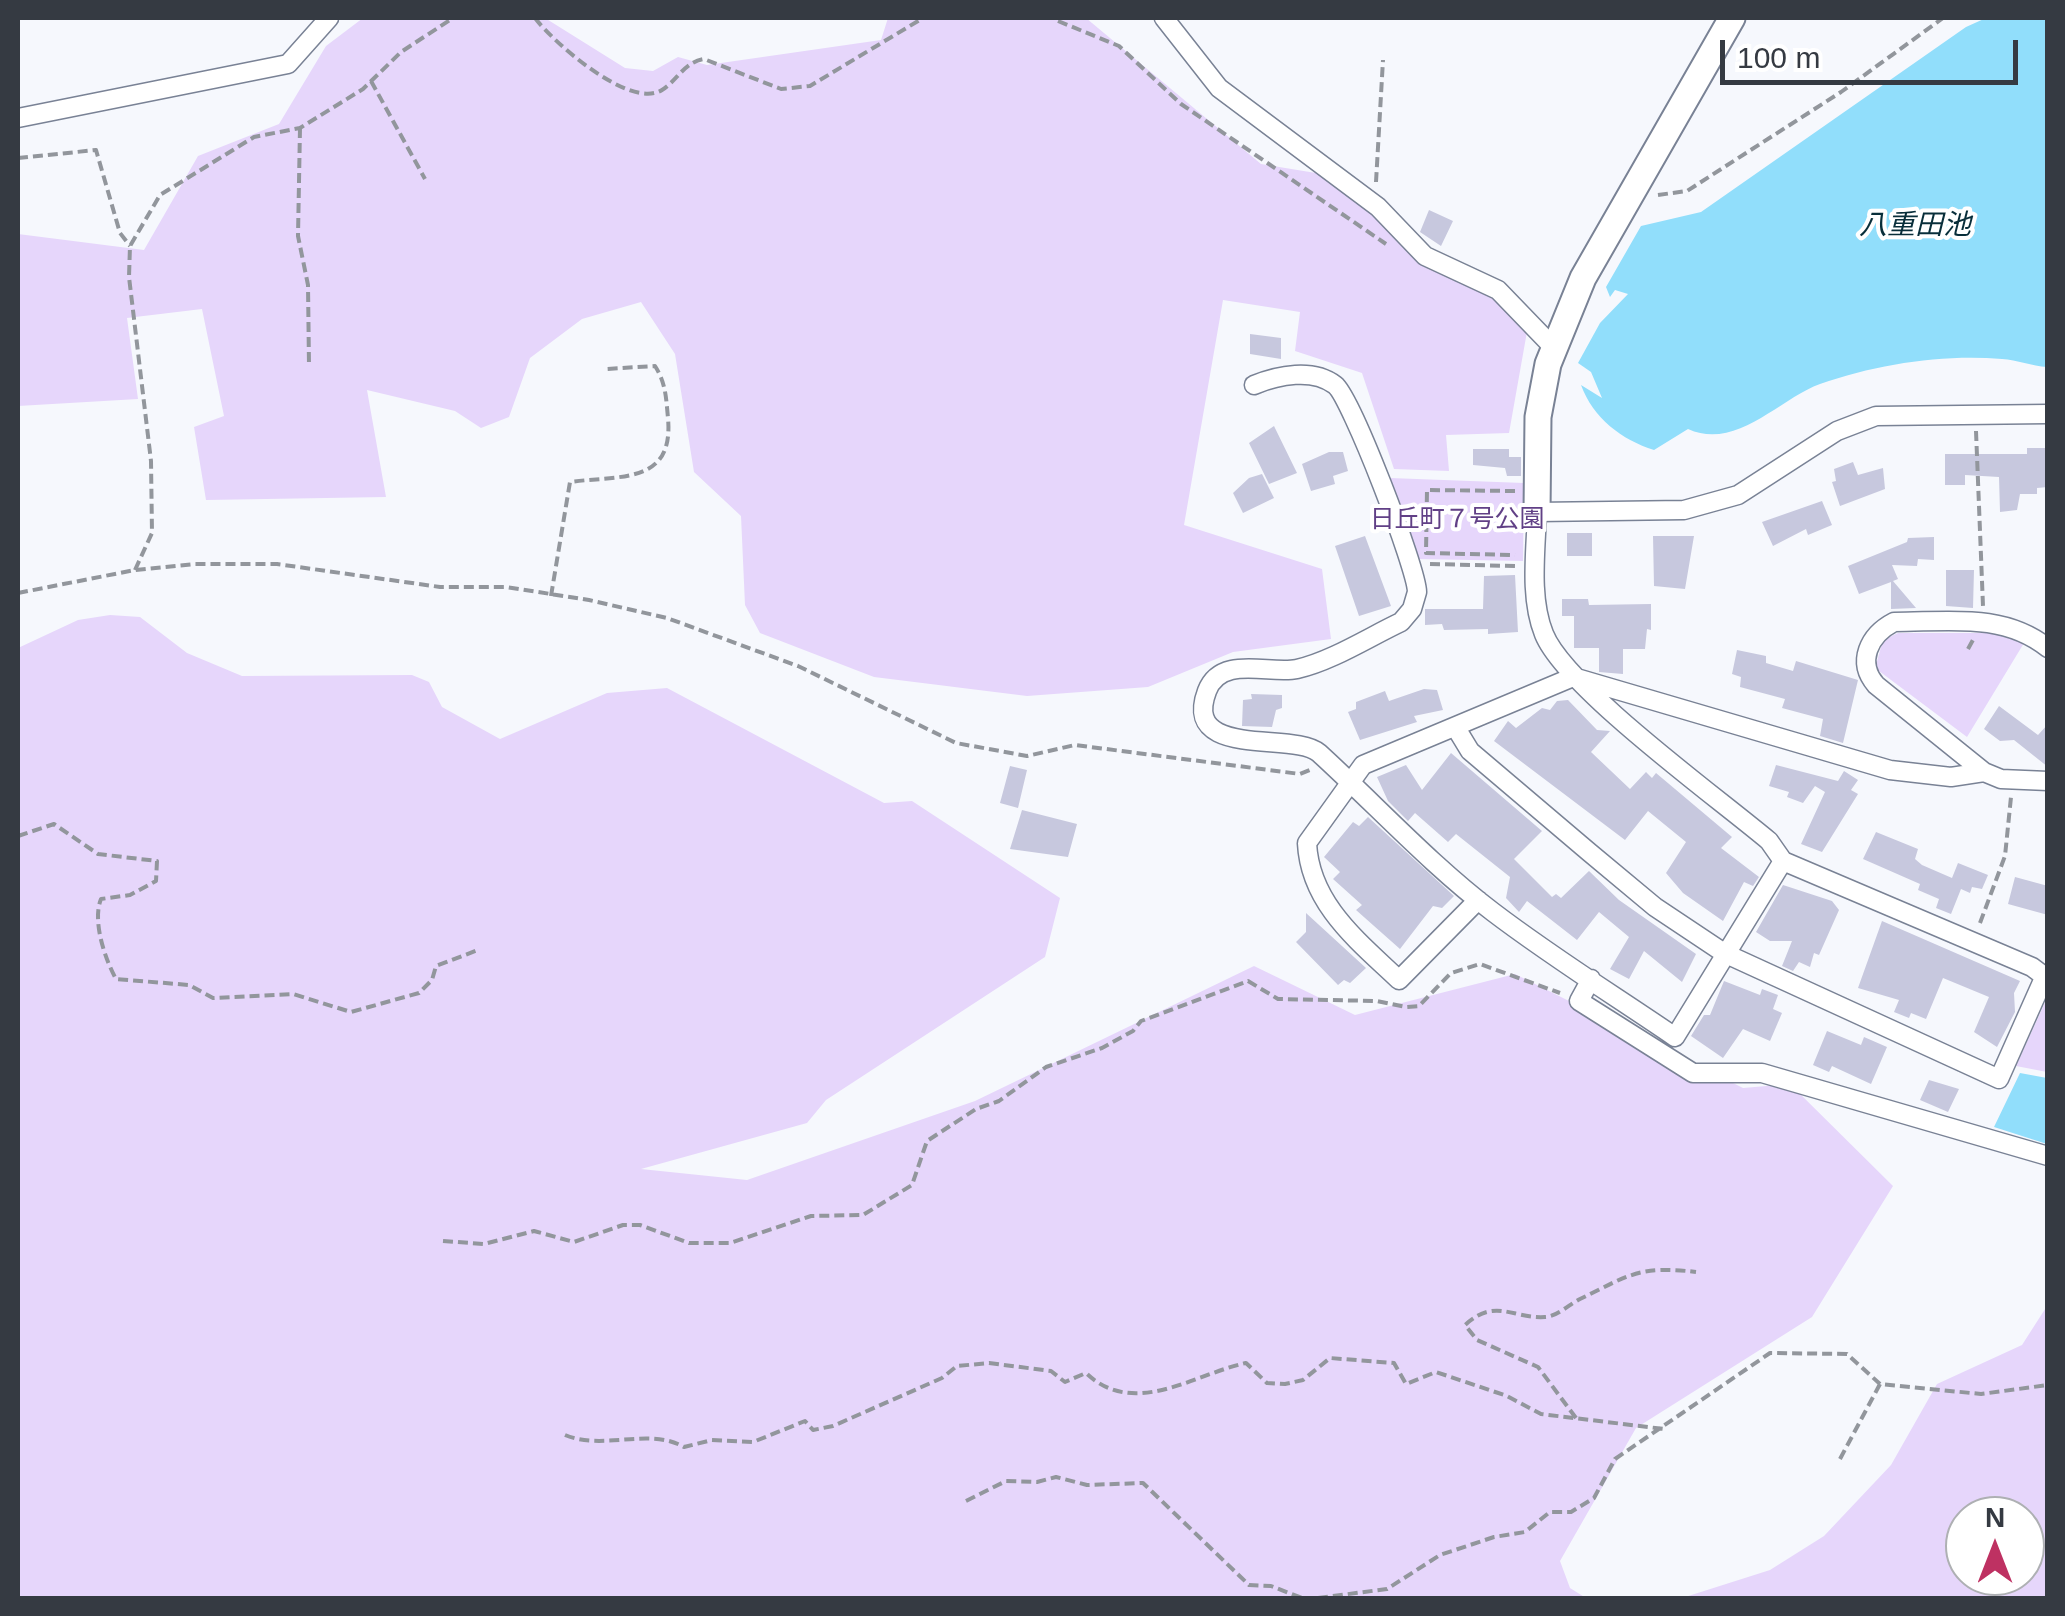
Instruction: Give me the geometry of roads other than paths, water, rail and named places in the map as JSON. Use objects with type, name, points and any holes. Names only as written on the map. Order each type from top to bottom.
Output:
[{"type":"street","points":[[18,118],[288,64],[329,18]]},
{"type":"street","points":[[1164,18],[1219,88],[1378,207],[1425,256],[1498,290],[1554,348]]},
{"type":"street","points":[[1456,728],[1470,751],[1655,908],[1724,953],[1999,1080],[2046,978],[2032,966],[1783,861],[1769,841],[1573,677],[1540,624],[1536,557],[1538,416],[1554,348],[1583,278],[1732,18]]},
{"type":"street","points":[[1254,385],[1302,375],[1332,382],[1341,390],[1410,564],[1417,592],[1412,610],[1401,622],[1297,669],[1230,670],[1212,682],[1207,692],[1206,714],[1222,735],[1248,741],[1299,743],[1328,763],[1478,900],[1675,1037],[1783,861]]},
{"type":"street","points":[[1537,512],[1684,510],[1738,495],[1837,431],[1876,416],[2048,414]]},
{"type":"street","points":[[1984,772],[1876,685],[1866,668],[1866,654],[1880,629],[1894,622],[1984,621],[2018,629],[2048,648]]},
{"type":"street","points":[[1478,900],[1399,980],[1332,917],[1308,858],[1311,833],[1341,801],[1349,782],[1363,765],[1573,677],[1890,770],[1951,776],[1984,772],[2048,781]]},
{"type":"street","points":[[1590,979],[1578,1001],[1693,1073],[1762,1073],[2048,1156]]},
{"type":"water","name":"八重田池","points":[[1986,18],[2047,18],[2047,367],[1980,358],[1887,366],[1820,384],[1740,428],[1706,434],[1688,429],[1654,450],[1610,426],[1586,397],[1581,385],[1602,398],[1591,372],[1578,363],[1600,323],[1628,294],[1615,290],[1610,297],[1606,287],[1641,226],[1701,212],[1966,27]]},
{"type":"water","points":[[2020,1073],[2047,1078],[2047,1144],[1994,1127]]},
{"type":"park label","name":"日丘町７号公園","points":[[1457,520]]}]
